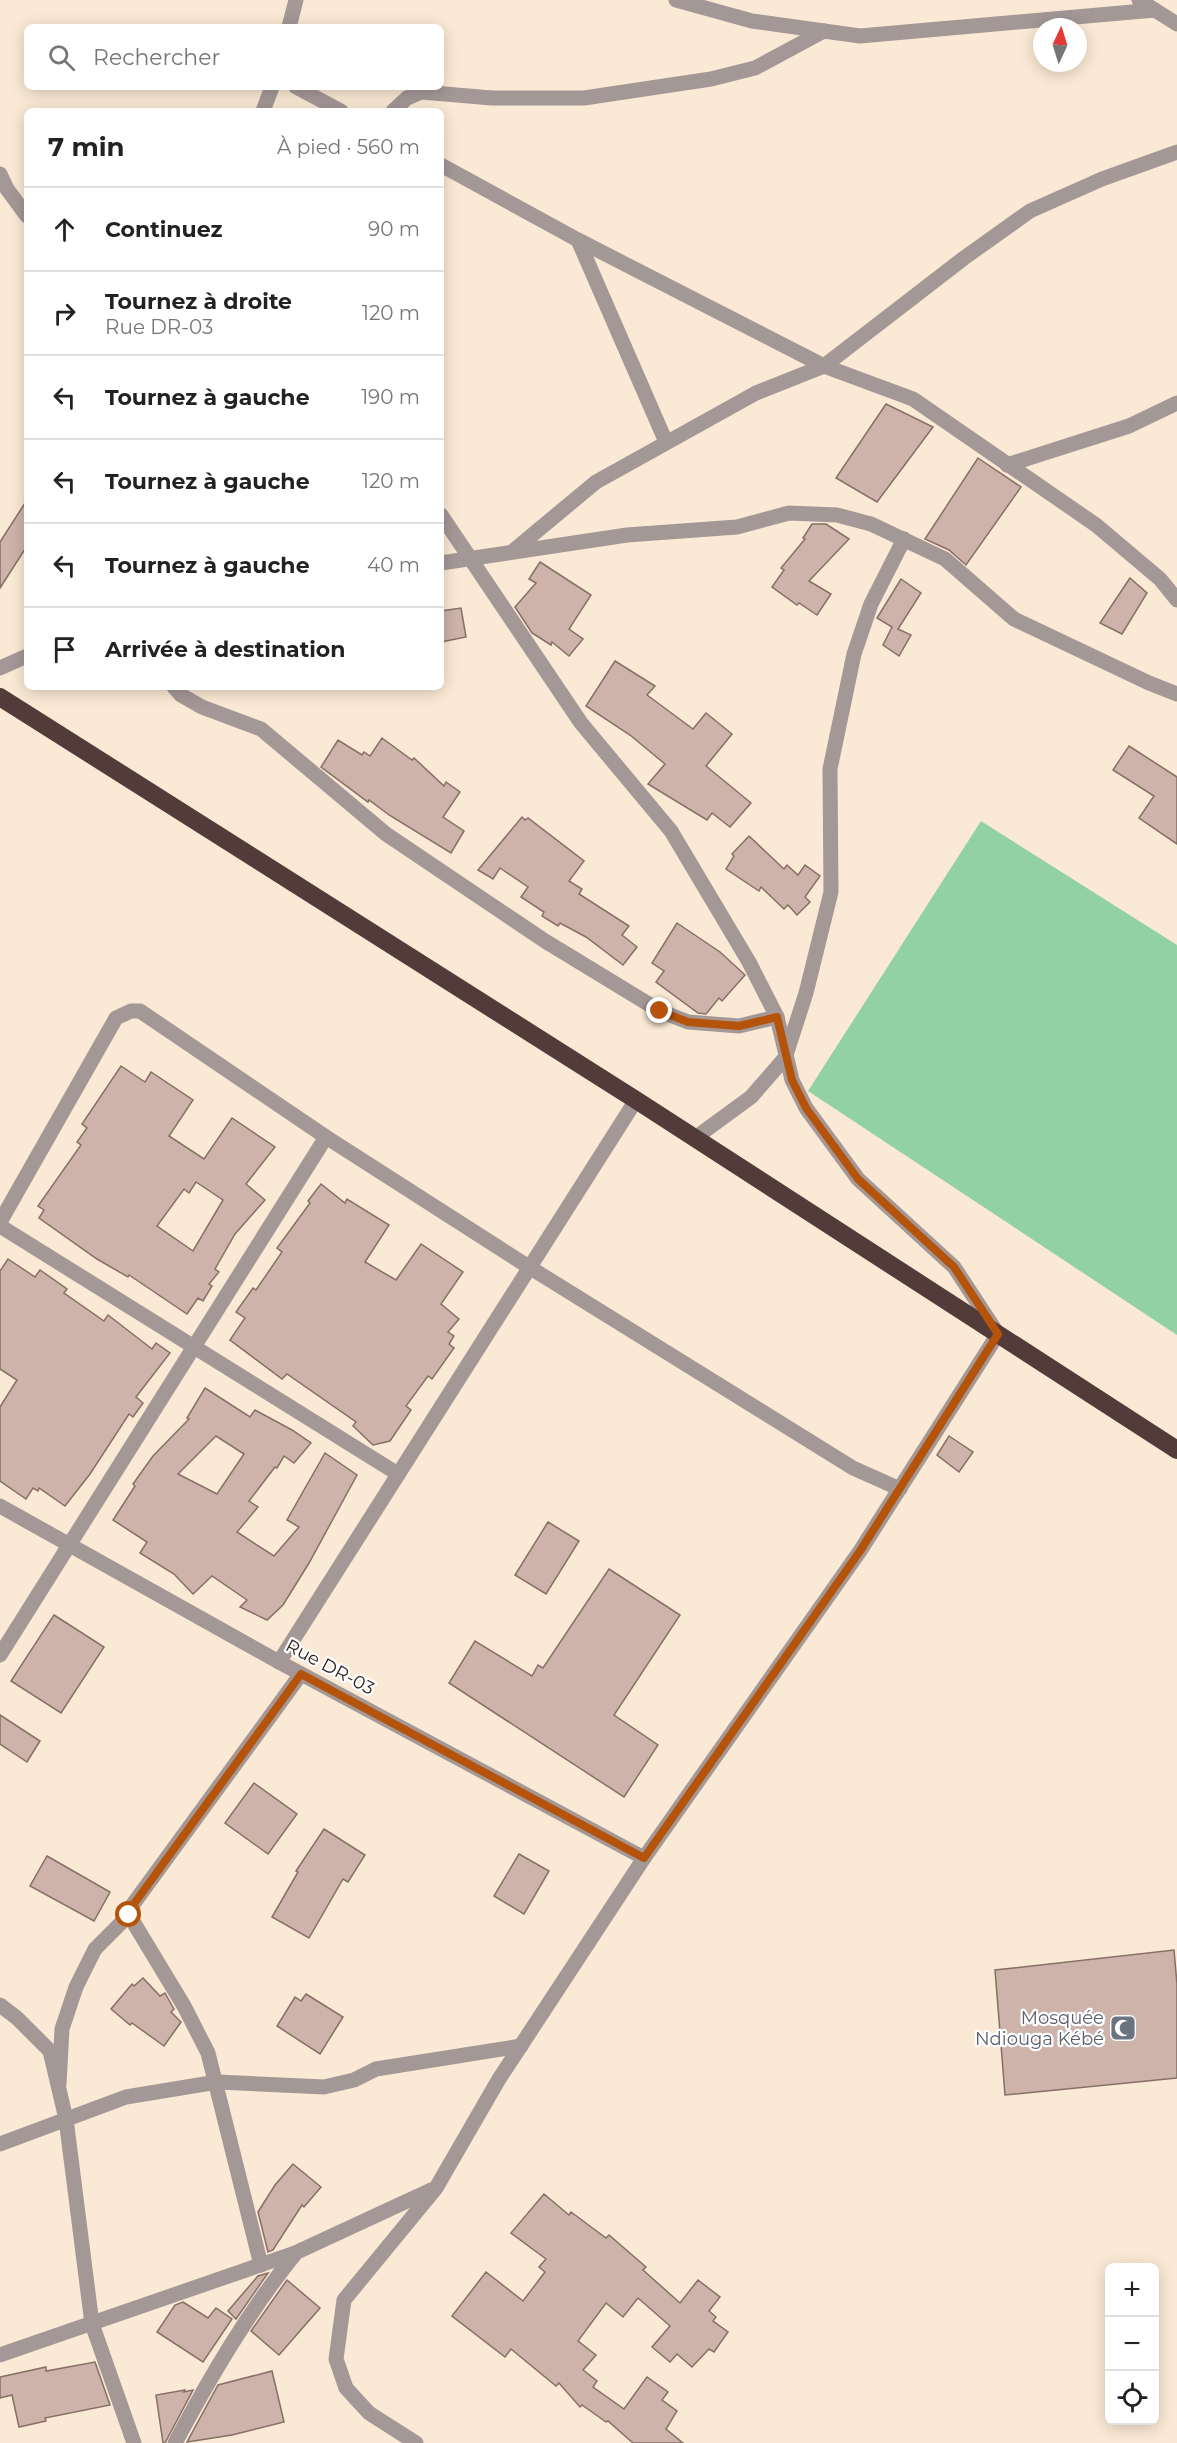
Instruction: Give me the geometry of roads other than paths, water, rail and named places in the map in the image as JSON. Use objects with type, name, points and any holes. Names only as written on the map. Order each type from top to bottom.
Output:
[{"type":"highway","points":[[0,697],[636,1100],[1177,1450]]},
{"type":"street","points":[[290,24],[296,0]]},
{"type":"street","points":[[675,0],[752,21],[860,36],[1155,10]]},
{"type":"street","points":[[1139,0],[1177,24]]},
{"type":"street","points":[[396,108],[407,98],[421,92],[492,98],[584,98],[711,79],[755,68],[824,31]]},
{"type":"street","points":[[264,108],[271,90]]},
{"type":"street","points":[[302,90],[335,108]]},
{"type":"street","points":[[513,551],[596,482],[756,393],[824,366],[964,258],[1030,211],[1102,179],[1177,152]]},
{"type":"street","points":[[444,167],[578,240],[824,366],[913,399],[1096,525],[1160,579],[1177,600]]},
{"type":"street","points":[[0,174],[24,212]]},
{"type":"street","points":[[578,240],[666,442]]},
{"type":"street","points":[[1007,465],[1129,426],[1177,403]]},
{"type":"street","points":[[444,562],[627,534],[737,527],[789,513],[837,515],[872,524],[945,559],[1014,619],[1177,694]]},
{"type":"street","points":[[409,2441],[369,2413],[346,2388],[336,2359],[344,2300],[436,2188],[521,2046],[644,1858],[860,1551],[998,1334],[954,1267],[858,1179],[806,1108],[792,1080],[777,1017],[750,962],[670,831],[581,723],[444,519]]},
{"type":"street","points":[[694,1138],[751,1097],[785,1058],[806,993],[831,892],[830,769],[854,654],[871,604],[904,539]]},
{"type":"street","points":[[0,668],[24,657]]},
{"type":"street","points":[[177,690],[202,707],[261,729],[386,834],[545,941],[660,1011],[688,1022],[739,1026],[777,1017]]},
{"type":"street","points":[[398,1474],[0,1224],[116,1018],[130,1011],[140,1011],[326,1137],[529,1268],[853,1468],[900,1489]]},
{"type":"street","points":[[279,1662],[636,1100]]},
{"type":"street","points":[[0,1655],[326,1137]]},
{"type":"street","name":"Rue DR-03","points":[[0,1506],[279,1662],[644,1858]]},
{"type":"street","points":[[59,2084],[62,2029],[76,1987],[95,1949],[129,1915],[131,1908],[301,1674]]},
{"type":"street","points":[[129,1915],[184,2006],[208,2053],[261,2265]]},
{"type":"street","points":[[0,2005],[17,2018],[50,2051],[66,2119],[92,2324],[134,2443]]},
{"type":"street","points":[[0,2144],[126,2097],[217,2082],[324,2087],[354,2080],[376,2069],[521,2046]]},
{"type":"street","points":[[0,2355],[295,2253],[436,2188]]},
{"type":"street","points":[[175,2443],[263,2293],[295,2253]]},
{"type":"place","name":"Mosquée Ndiouga Kébé","points":[[1123,2028]]}]
